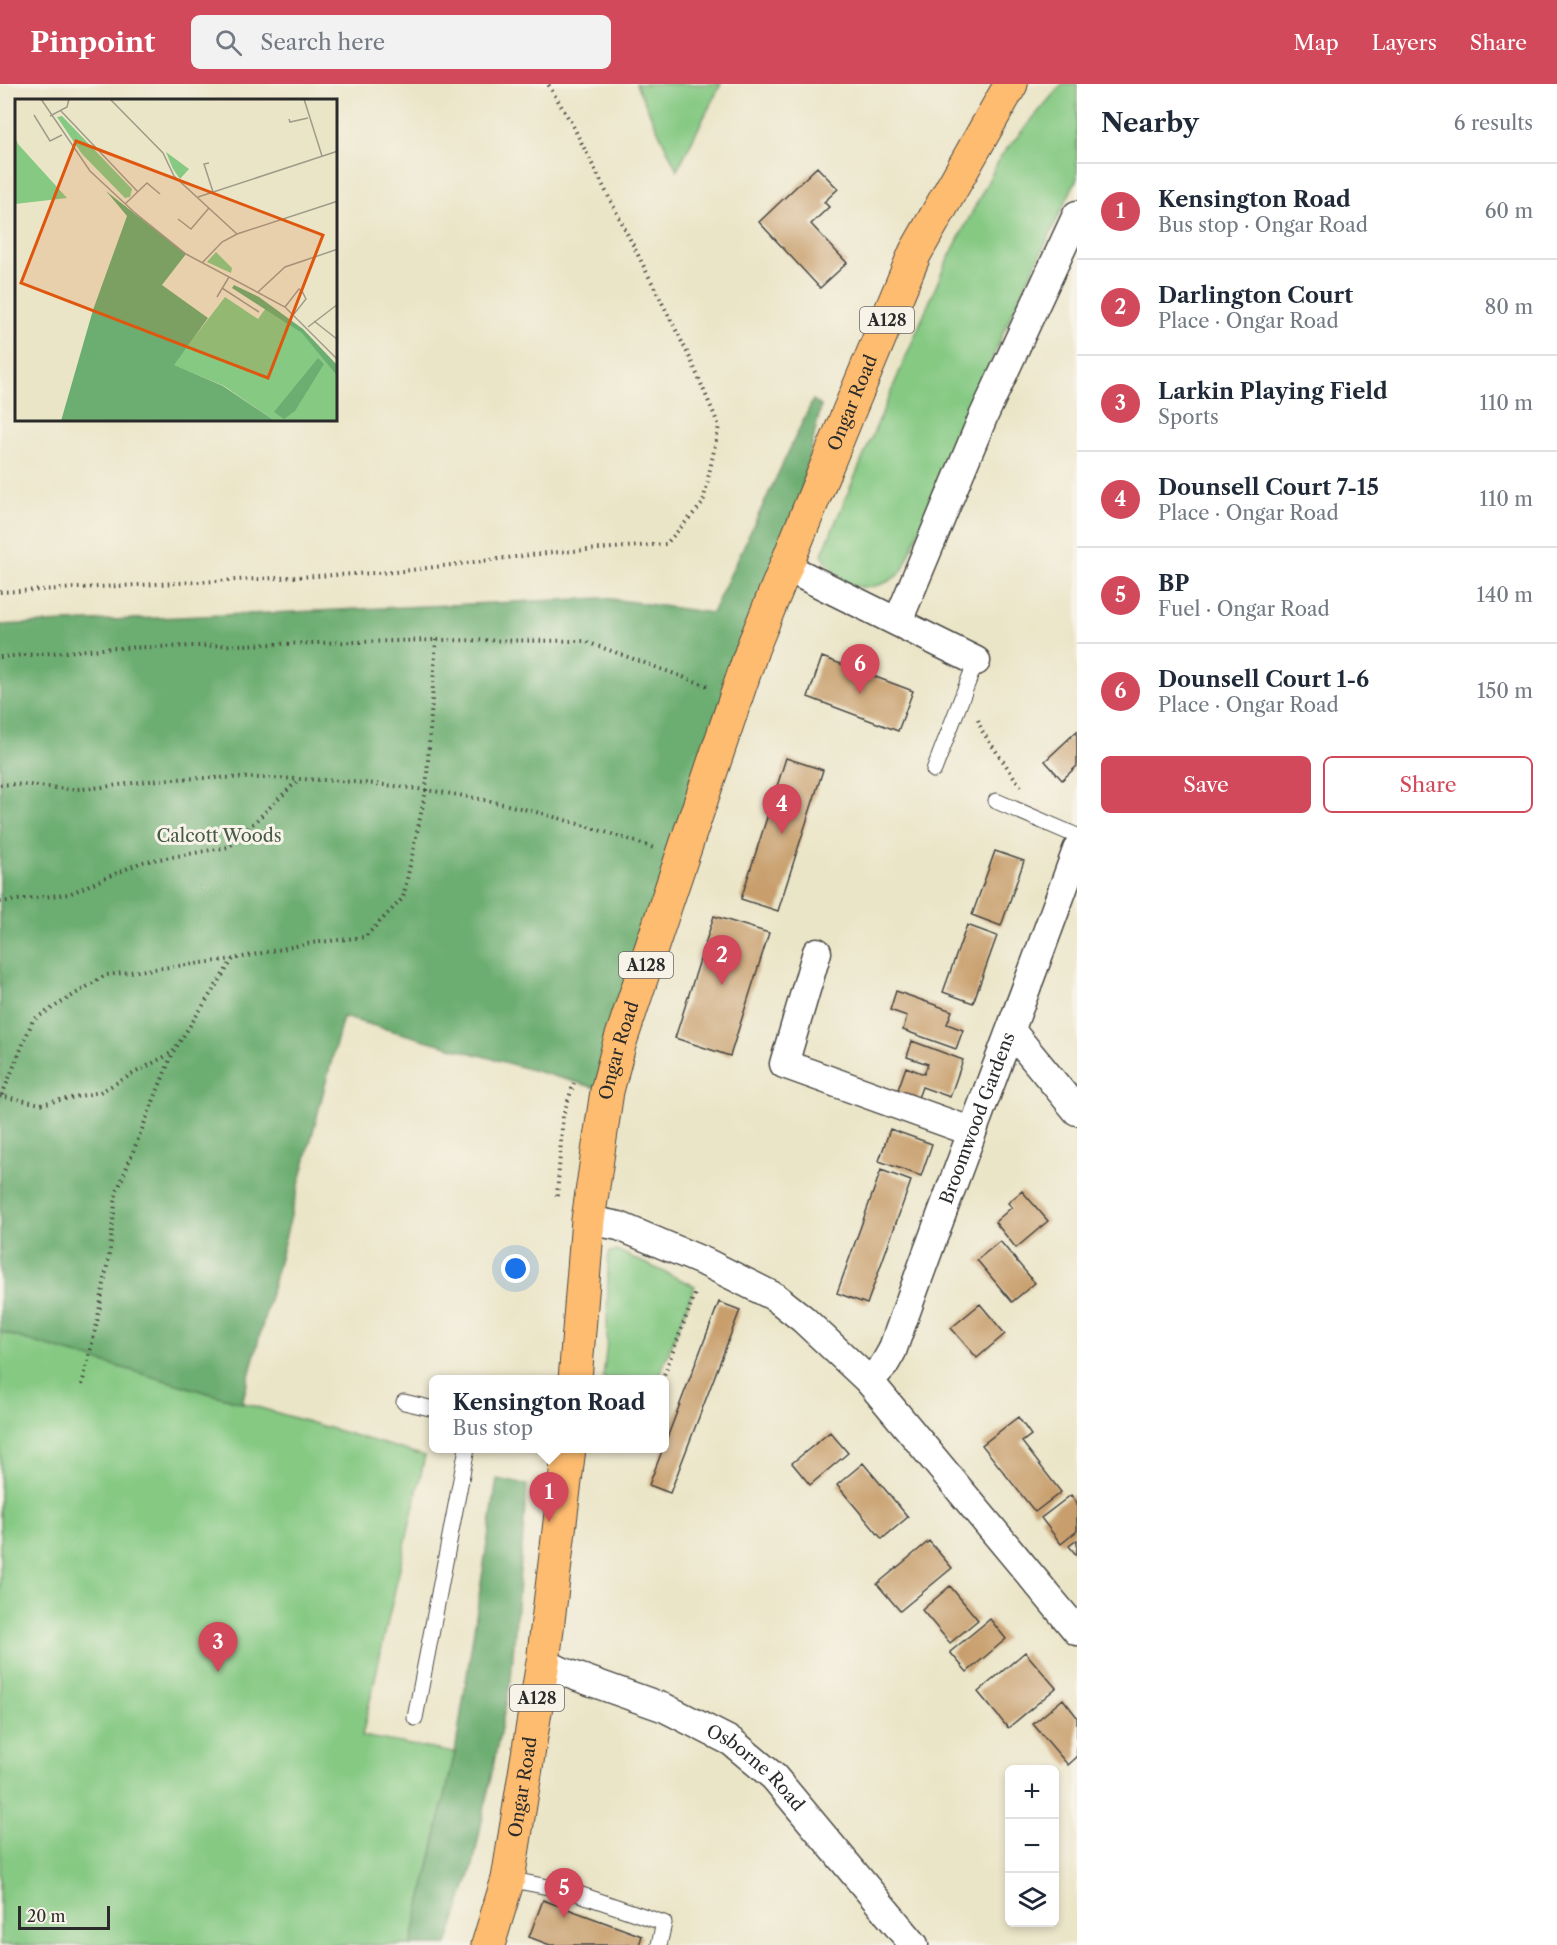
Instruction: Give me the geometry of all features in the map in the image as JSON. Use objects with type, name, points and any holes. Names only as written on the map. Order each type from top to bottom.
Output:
[{"type":"main road","name":"Ongar Road","points":[[575,1375],[588,1220],[607,1090],[616,1056],[737,695],[784,566],[915,253],[1011,84]]},
{"type":"main road","name":"Ongar Road","points":[[488,1945],[508,1879],[543,1662],[569,1453]]},
{"type":"street","points":[[898,621],[983,417],[1077,215]]},
{"type":"street","points":[[784,566],[976,661]]},
{"type":"street","name":"Broomwood Gardens","points":[[869,1381],[884,1365],[892,1351],[970,1131],[1012,1032],[1077,850]]},
{"type":"street","points":[[816,952],[784,1064],[970,1131]]},
{"type":"street","points":[[1012,1032],[1077,1111]]},
{"type":"street","points":[[588,1220],[619,1226],[707,1263],[775,1297],[803,1318],[869,1381],[1077,1631]]},
{"type":"street","name":"Osborne Road","points":[[543,1662],[561,1671],[665,1708],[732,1742],[774,1777],[914,1945]]},
{"type":"lane","points":[[934,770],[976,661]]},
{"type":"lane","points":[[996,801],[1077,836]]},
{"type":"lane","points":[[404,1402],[429,1408]]},
{"type":"lane","points":[[415,1718],[466,1453]]},
{"type":"lane","points":[[508,1879],[573,1892],[664,1923],[659,1945]]},
{"type":"path","points":[[0,592],[395,572],[547,553],[666,544],[703,503],[719,426],[691,360],[572,124],[548,84]]},
{"type":"path","points":[[0,657],[115,648],[436,640],[584,641],[737,695]]},
{"type":"path","points":[[173,1052],[100,1092],[41,1104],[1,1096],[33,1020],[106,975],[232,959],[311,943],[365,937],[403,898],[426,790],[436,640]]},
{"type":"path","points":[[966,688],[982,731],[1008,767],[1040,821]]},
{"type":"path","points":[[0,785],[17,783],[79,789],[171,779],[299,779],[426,790],[525,810],[601,830],[682,859]]},
{"type":"path","points":[[0,902],[69,894],[142,861],[230,847],[299,779]]},
{"type":"path","points":[[82,1385],[99,1312],[116,1194],[173,1052],[232,959]]},
{"type":"path","points":[[664,1375],[707,1263]]},
{"type":"green space","points":[[636,84],[721,84],[677,170]]},
{"type":"green space","points":[[1062,84],[1077,84],[1077,178],[1006,326],[902,571],[889,581],[874,586],[857,587],[849,584],[836,574],[822,554],[945,265],[1001,156]]},
{"type":"green space","name":"Calcott Woods","points":[[813,400],[821,406],[784,566],[607,1091],[343,1017],[242,1403],[0,1332],[0,625],[604,598],[712,613]]},
{"type":"green space","points":[[618,1251],[695,1286],[660,1375],[603,1375],[607,1342],[610,1252]]},
{"type":"green space","points":[[0,1332],[425,1456],[362,1736],[455,1753],[411,1945],[0,1945]]},
{"type":"green space","points":[[497,1479],[527,1485],[511,1679],[473,1865],[447,1945],[411,1945],[455,1753]]},
{"type":"building","points":[[817,167],[838,189],[824,202],[829,207],[811,224],[847,263],[820,288],[759,222]]},
{"type":"building","points":[[822,657],[913,691],[898,731],[808,697]]},
{"type":"building","points":[[1077,731],[1077,766],[1062,780],[1045,761]]},
{"type":"building","points":[[786,758],[823,770],[778,911],[741,899]]},
{"type":"building","points":[[995,851],[1024,861],[1001,926],[972,915]]},
{"type":"building","points":[[714,916],[769,933],[730,1056],[675,1038]]},
{"type":"building","points":[[967,925],[997,936],[973,1003],[943,992]]},
{"type":"building","points":[[896,991],[952,1011],[947,1024],[963,1030],[956,1049],[903,1030],[907,1016],[890,1010]]},
{"type":"building","points":[[912,1041],[963,1060],[950,1097],[922,1087],[915,1106],[895,1098],[906,1067],[924,1074],[928,1064],[907,1057]]},
{"type":"building","points":[[890,1129],[932,1144],[921,1176],[879,1161]]},
{"type":"building","points":[[881,1170],[911,1181],[867,1304],[837,1293]]},
{"type":"building","points":[[1022,1191],[1048,1221],[1016,1248],[995,1222],[1012,1207],[1008,1203]]},
{"type":"building","points":[[1000,1241],[1035,1283],[1012,1302],[977,1260]]},
{"type":"building","points":[[719,1302],[740,1310],[670,1493],[649,1485],[661,1453],[669,1453],[669,1433]]},
{"type":"building","points":[[980,1304],[1005,1334],[977,1358],[951,1328]]},
{"type":"building","points":[[1018,1417],[1031,1435],[1022,1442],[1061,1492],[1035,1512],[982,1445]]},
{"type":"building","points":[[830,1432],[848,1453],[810,1485],[792,1463]]},
{"type":"building","points":[[863,1463],[908,1517],[882,1539],[837,1485]]},
{"type":"building","points":[[1071,1495],[1077,1503],[1077,1531],[1061,1544],[1041,1518]]},
{"type":"building","points":[[1077,1540],[1077,1556],[1069,1546]]},
{"type":"building","points":[[929,1541],[952,1568],[900,1611],[877,1584]]},
{"type":"building","points":[[950,1586],[978,1620],[950,1643],[922,1610]]},
{"type":"building","points":[[990,1619],[1006,1639],[967,1672],[950,1652]]},
{"type":"building","points":[[1025,1652],[1056,1688],[1008,1728],[978,1692]]},
{"type":"building","points":[[1063,1699],[1077,1717],[1077,1757],[1068,1765],[1033,1724]]},
{"type":"building","points":[[543,1900],[642,1936],[639,1945],[550,1945],[529,1937]]},
{"type":"place","name":"Dounsell Court 1-6","points":[[860,694]]},
{"type":"place","name":"Dounsell Court 7-15","points":[[782,834]]},
{"type":"place","name":"Darlington Court","points":[[722,985]]},
{"type":"place","name":"Kensington Road","points":[[549,1522]]},
{"type":"place","name":"Larkin Playing Field","points":[[218,1672]]},
{"type":"place","name":"BP","points":[[564,1918]]}]
